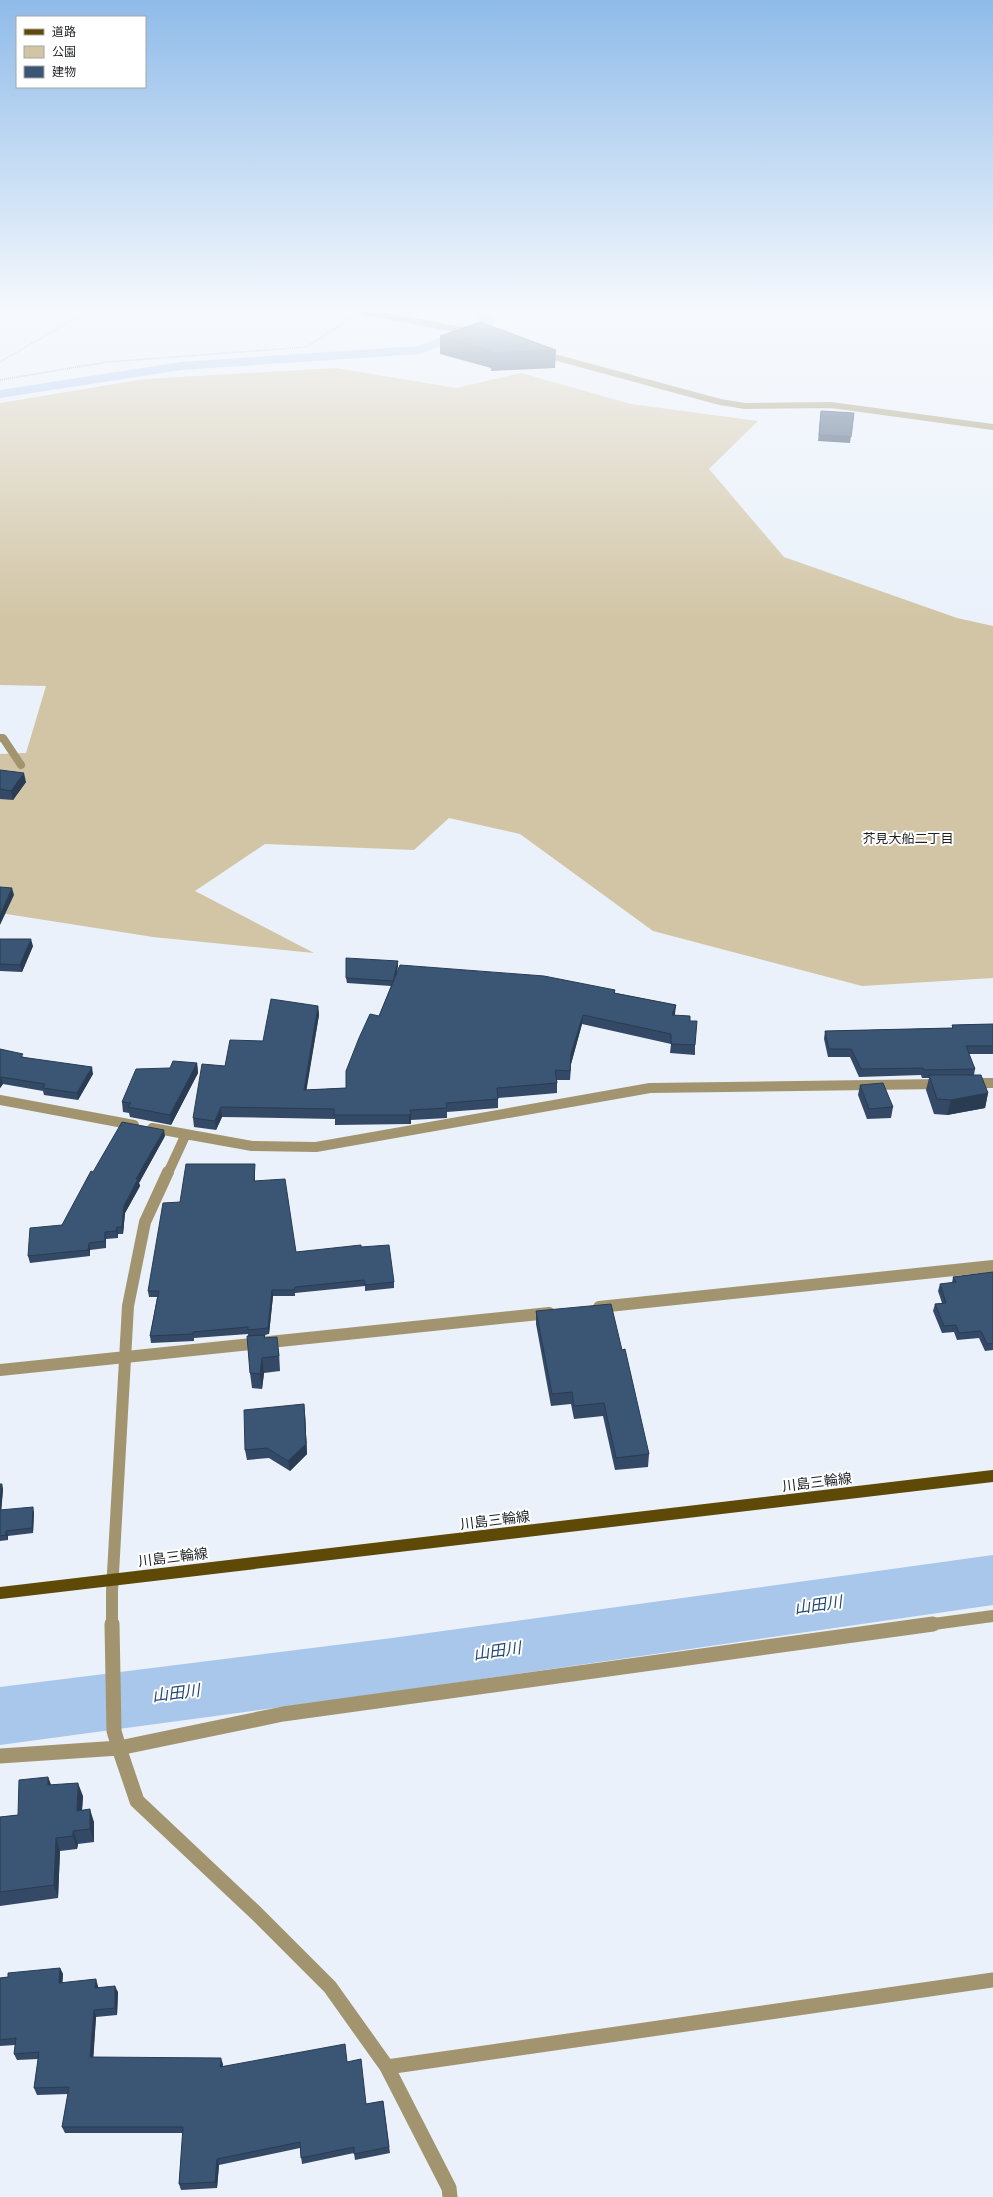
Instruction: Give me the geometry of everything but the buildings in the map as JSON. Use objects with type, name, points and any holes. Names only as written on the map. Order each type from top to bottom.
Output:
[{"type":"main road","name":"川島三輪線","points":[[0,1593],[113,1585],[993,1476]]},
{"type":"street","points":[[908,415],[993,427]]},
{"type":"street","points":[[0,738],[3,738],[21,765]]},
{"type":"street","points":[[0,1100],[252,1146],[316,1147],[650,1088],[993,1083]]},
{"type":"street","points":[[186,1134],[145,1222],[128,1306],[124,1357],[113,1585],[114,1731],[137,1801],[256,1913],[330,1987],[387,2067],[449,2188],[450,2197]]},
{"type":"street","points":[[591,1308],[993,1266]]},
{"type":"street","points":[[0,1370],[559,1312]]},
{"type":"street","points":[[0,1756],[119,1748],[283,1714],[993,1616]]},
{"type":"street","points":[[387,2067],[993,1980]]},
{"type":"green space","points":[[0,415],[710,415],[758,421],[709,469],[784,557],[957,618],[993,626],[993,978],[862,986],[653,931],[520,834],[449,818],[414,850],[265,844],[195,891],[314,953],[153,937],[0,913],[0,754],[26,753],[46,686],[0,685]]},
{"type":"waterway","name":"山田川","points":[[0,1716],[392,1665],[993,1580]]},
{"type":"district","name":"芥見大船二丁目","points":[[908,838]]}]
